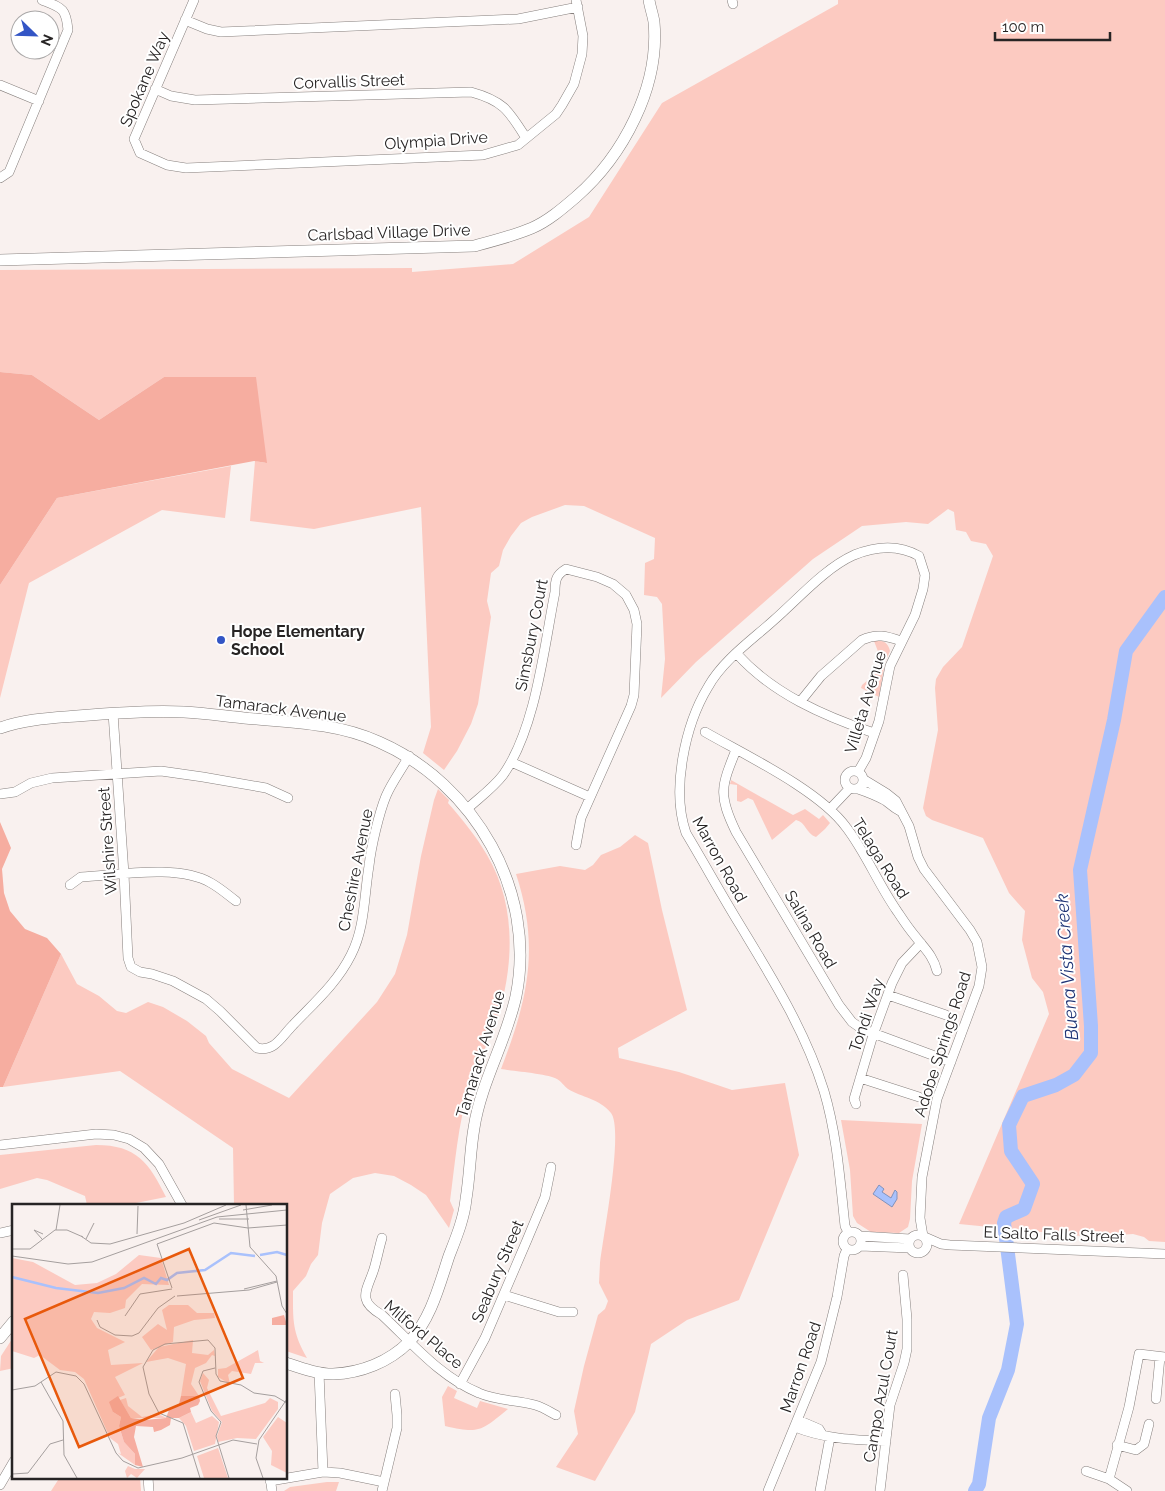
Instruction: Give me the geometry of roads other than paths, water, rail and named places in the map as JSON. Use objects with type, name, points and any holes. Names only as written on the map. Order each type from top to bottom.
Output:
[{"type":"main road","name":"Carlsbad Village Drive","points":[[0,260],[474,246],[533,228],[559,212],[591,184],[607,165],[631,127],[640,108],[654,52],[654,21],[649,0]]},
{"type":"main road","name":"Tamarack Avenue","points":[[0,728],[29,720],[113,713],[185,712],[339,729],[377,740],[409,756],[436,776],[455,794],[467,809],[481,828],[498,858],[508,882],[519,936],[516,996],[508,1023],[481,1094],[474,1127],[466,1202],[461,1223],[428,1315],[410,1341],[389,1358],[367,1368],[332,1374],[288,1364]]},
{"type":"main road","points":[[0,1338],[12,1323]]},
{"type":"street","points":[[0,178],[9,172],[68,30],[67,15],[61,8],[42,0]]},
{"type":"street","name":"Spokane Way","points":[[186,168],[167,165],[140,153],[134,139],[194,0]]},
{"type":"street","points":[[185,20],[207,29],[221,32],[518,19],[577,3]]},
{"type":"street","name":"Olympia Drive","points":[[186,168],[483,155],[518,145],[556,114],[574,84],[582,54],[583,36],[577,3]]},
{"type":"street","points":[[0,85],[39,101]]},
{"type":"street","name":"Corvallis Street","points":[[156,89],[171,96],[195,100],[471,92],[490,97],[510,112],[526,138]]},
{"type":"street","name":"Marron Road","points":[[848,1232],[844,1226],[838,1156],[833,1126],[824,1091],[807,1045],[792,1012],[686,833],[681,820],[681,772],[690,724],[708,686],[718,672],[827,572],[853,556],[871,549],[888,546],[907,550],[919,556]]},
{"type":"street","name":"Villeta Avenue","points":[[861,776],[883,707],[890,666],[914,615],[923,589],[925,575],[919,556]]},
{"type":"street","name":"Simsbury Court","points":[[467,809],[492,787],[511,762],[529,720],[556,580],[559,573],[566,569],[575,570],[613,584],[626,595],[634,610],[638,624],[634,695],[631,706],[581,818],[576,845]]},
{"type":"street","points":[[800,702],[821,676],[862,640],[869,636],[881,635],[901,641]]},
{"type":"street","points":[[737,654],[765,681],[800,702],[832,719],[874,733]]},
{"type":"street","name":"Wilshire Street","points":[[113,713],[128,958],[131,967]]},
{"type":"street","name":"Telaga Road","points":[[704,732],[795,784],[830,809],[859,844],[888,899],[921,944],[930,952],[937,971]]},
{"type":"street","name":"Salina Road","points":[[736,750],[725,779],[723,794],[726,811],[736,832],[839,1005],[852,1022],[873,1035],[951,1062]]},
{"type":"street","name":"Cheshire Avenue","points":[[131,967],[140,972],[173,981],[206,999],[257,1048],[266,1050],[274,1046],[326,991],[340,974],[352,954],[363,918],[369,865],[383,806],[387,795],[409,756]]},
{"type":"street","points":[[511,762],[590,797]]},
{"type":"street","points":[[0,794],[15,792],[32,783],[52,778],[161,772],[266,788],[288,798]]},
{"type":"street","points":[[830,809],[854,789],[862,785],[861,776],[851,772],[844,781],[854,789],[872,794],[900,811]]},
{"type":"street","name":"Adobe Springs Road","points":[[861,776],[896,801],[909,826],[924,870],[977,942],[982,967],[979,986],[937,1099],[922,1177],[917,1239]]},
{"type":"street","points":[[70,885],[81,877],[168,872],[190,874],[211,883],[236,901]]},
{"type":"street","name":"Tondi Way","points":[[856,1104],[854,1099],[873,1035],[897,972],[902,963],[921,944]]},
{"type":"street","points":[[888,995],[946,1015]]},
{"type":"street","points":[[860,1078],[919,1097]]},
{"type":"street","points":[[0,1145],[96,1134],[114,1135],[129,1139],[144,1148],[159,1164],[181,1204]]},
{"type":"street","name":"Seabury Street","points":[[460,1384],[485,1338],[504,1295],[545,1197],[551,1167]]},
{"type":"street","points":[[848,1232],[855,1232],[860,1241],[853,1250],[847,1249],[843,1245],[842,1239],[848,1232]]},
{"type":"street","name":"Milford Place","points":[[382,1238],[374,1270],[366,1290],[366,1300],[370,1308],[382,1315],[444,1374],[460,1384],[480,1394],[536,1406],[556,1415]]},
{"type":"street","points":[[917,1239],[928,1242],[926,1249],[918,1253],[913,1252],[917,1239]]},
{"type":"street","name":"El Salto Falls Street","points":[[860,1241],[917,1239],[945,1245],[1165,1254]]},
{"type":"street","name":"El Salto Falls Street","points":[[926,1249],[945,1245]]},
{"type":"street","name":"Marron Road","points":[[768,1491],[821,1362],[847,1249]]},
{"type":"street","name":"Campo Azul Court","points":[[880,1491],[890,1405],[904,1363],[908,1319],[903,1293],[903,1276]]},
{"type":"street","points":[[504,1295],[559,1312],[573,1312]]},
{"type":"street","points":[[1109,1479],[1129,1407],[1139,1354],[1162,1357],[1156,1399]]},
{"type":"street","points":[[319,1372],[323,1472]]},
{"type":"street","points":[[288,1477],[323,1472],[340,1472],[383,1486],[397,1428],[398,1414],[395,1394]]},
{"type":"street","points":[[797,1423],[817,1435],[886,1441]]},
{"type":"street","points":[[1117,1445],[1136,1450],[1144,1444],[1149,1424]]},
{"type":"street","points":[[820,1491],[826,1436]]},
{"type":"street","points":[[0,1484],[12,1464]]},
{"type":"street","points":[[1086,1471],[1109,1479],[1127,1491]]},
{"type":"street","points":[[148,1478],[149,1491]]},
{"type":"street","points":[[270,1479],[272,1491]]},
{"type":"water","points":[[879,1185],[884,1189],[882,1192],[891,1198],[895,1190],[897,1192],[897,1199],[892,1207],[873,1194]]},
{"type":"waterway","name":"Buena Vista Creek","points":[[975,1491],[979,1484],[989,1418],[1008,1370],[1017,1324],[1004,1223],[1006,1217],[1024,1209],[1033,1184],[1011,1151],[1009,1125],[1023,1096],[1056,1085],[1074,1075],[1091,1053],[1091,1026],[1080,870],[1114,720],[1126,651],[1165,597]]},
{"type":"place","name":"Hope Elementary School","points":[[221,640]]}]
